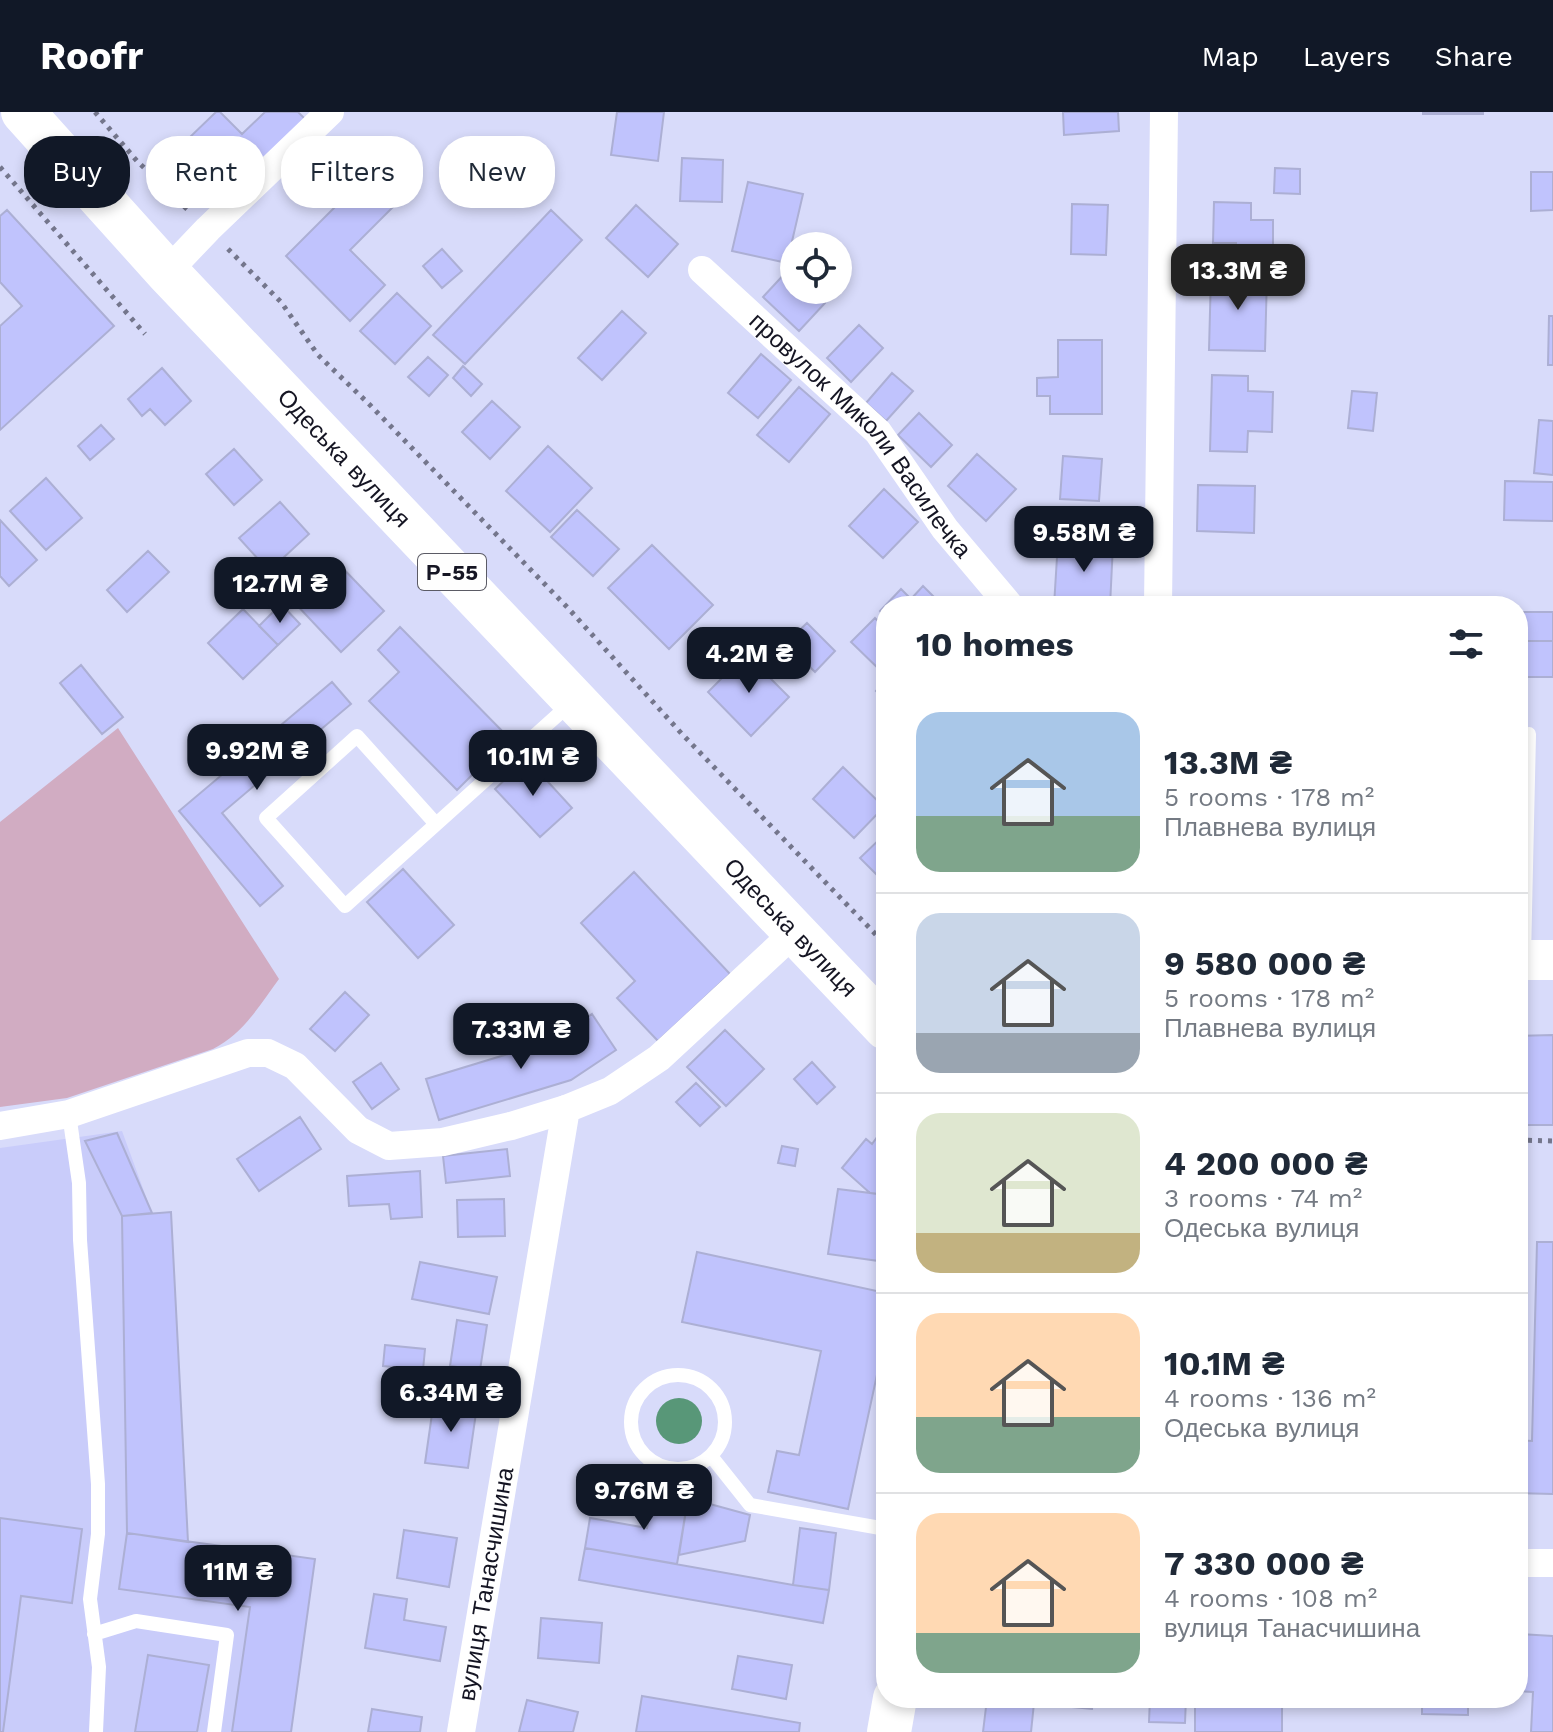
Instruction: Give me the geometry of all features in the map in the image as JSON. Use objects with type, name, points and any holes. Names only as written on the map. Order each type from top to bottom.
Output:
[{"type":"main road","name":"Одеська вулиця","points":[[23,112],[167,272],[876,1017]]},
{"type":"main road","points":[[839,977],[876,997]]},
{"type":"main road","points":[[889,1732],[893,1708]]},
{"type":"street","points":[[167,272],[330,112]]},
{"type":"street","points":[[1158,596],[1164,112]]},
{"type":"street","name":"провулок Миколи Василечка","points":[[702,270],[878,432],[945,529],[1002,596]]},
{"type":"street","points":[[0,1126],[69,1114],[248,1053],[268,1053],[295,1066],[358,1130],[389,1146],[443,1142],[511,1126],[610,1091],[659,1058],[795,932]]},
{"type":"street","name":"вулиця Танасчишина","points":[[461,1732],[566,1109]]},
{"type":"street","points":[[1528,1563],[1553,1563]]},
{"type":"lane","points":[[436,824],[357,736],[266,818],[345,906],[574,700]]},
{"type":"lane","points":[[1529,734],[1531,960]]},
{"type":"lane","points":[[69,1114],[79,1183],[80,1240],[98,1484],[98,1534],[90,1599],[99,1667],[96,1732]]},
{"type":"lane","points":[[680,1374],[696,1378],[709,1386],[719,1398],[725,1413],[720,1444],[711,1456],[698,1465],[683,1469],[668,1468],[642,1452],[634,1439],[631,1424],[639,1395],[650,1384],[680,1374]]},
{"type":"lane","points":[[711,1456],[750,1505],[876,1527]]},
{"type":"lane","points":[[94,1634],[136,1621],[227,1635],[214,1732]]},
{"type":"path","points":[[95,112],[137,161],[281,302],[318,355],[568,608],[682,734],[876,935]]},
{"type":"path","points":[[0,167],[145,334]]},
{"type":"path","points":[[1528,1140],[1553,1141]]},
{"type":"shaded area","points":[[118,728],[279,979],[242,1027],[213,1049],[67,1098],[0,1107],[0,822]]},
{"type":"shaded area","points":[[122,1131],[152,1213],[171,1212],[188,1542],[315,1559],[291,1732],[0,1732],[0,1148]]},
{"type":"shaded area","points":[[679,1398],[695,1405],[702,1421],[695,1437],[679,1444],[663,1437],[656,1421],[663,1405]]},
{"type":"building","points":[[216,112],[220,112],[242,134],[265,112],[298,112],[306,120],[289,136],[281,136],[281,144],[265,159],[265,136],[191,136]]},
{"type":"building","points":[[617,112],[664,112],[658,161],[611,155]]},
{"type":"building","points":[[1063,112],[1118,112],[1119,131],[1064,135]]},
{"type":"building","points":[[1483,112],[1483,114],[1423,114]]},
{"type":"building","points":[[682,158],[723,160],[722,202],[680,201]]},
{"type":"building","points":[[1275,168],[1300,169],[1300,194],[1274,193]]},
{"type":"building","points":[[1531,172],[1553,172],[1553,210],[1531,211]]},
{"type":"building","points":[[748,182],[803,194],[794,232],[780,232],[780,261],[732,251]]},
{"type":"building","points":[[1214,202],[1251,203],[1251,220],[1273,220],[1273,249],[1236,248],[1236,243],[1213,243]]},
{"type":"building","points":[[1072,204],[1108,205],[1106,255],[1071,254]]},
{"type":"building","points":[[636,205],[678,244],[648,277],[606,238]]},
{"type":"building","points":[[334,208],[392,208],[350,250],[385,285],[350,321],[286,256]]},
{"type":"building","points":[[7,210],[114,326],[0,430],[0,326],[22,306],[0,282],[0,216]]},
{"type":"building","points":[[551,210],[582,240],[465,364],[433,335]]},
{"type":"building","points":[[442,249],[462,271],[442,288],[423,266]]},
{"type":"building","points":[[1211,274],[1267,275],[1265,351],[1209,350]]},
{"type":"building","points":[[780,279],[780,304],[824,304],[799,331],[763,297]]},
{"type":"building","points":[[397,293],[431,326],[395,364],[360,331]]},
{"type":"building","points":[[622,311],[646,333],[602,380],[578,358]]},
{"type":"building","points":[[1549,316],[1553,316],[1553,365],[1548,365]]},
{"type":"building","points":[[859,325],[883,348],[851,382],[827,358]]},
{"type":"building","points":[[1058,340],[1102,340],[1102,414],[1050,414],[1050,396],[1037,396],[1037,378],[1058,377]]},
{"type":"building","points":[[761,354],[791,380],[758,418],[728,393]]},
{"type":"building","points":[[428,357],[448,375],[429,396],[408,377]]},
{"type":"building","points":[[463,366],[482,384],[471,396],[453,378]]},
{"type":"building","points":[[162,368],[191,401],[165,425],[150,409],[142,416],[128,399]]},
{"type":"building","points":[[892,373],[913,391],[886,421],[866,403]]},
{"type":"building","points":[[1212,375],[1248,376],[1248,391],[1273,392],[1272,432],[1248,431],[1247,452],[1210,451]]},
{"type":"building","points":[[799,387],[830,414],[789,462],[757,435]]},
{"type":"building","points":[[1352,391],[1377,393],[1373,431],[1348,428]]},
{"type":"building","points":[[492,401],[520,427],[490,459],[462,432]]},
{"type":"building","points":[[919,413],[952,445],[931,467],[898,435]]},
{"type":"building","points":[[1539,420],[1553,421],[1553,475],[1534,473]]},
{"type":"building","points":[[101,425],[114,439],[90,460],[78,446]]},
{"type":"building","points":[[548,446],[592,488],[550,532],[506,491]]},
{"type":"building","points":[[234,449],[262,480],[234,505],[206,474]]},
{"type":"building","points":[[977,454],[1016,489],[986,521],[948,486]]},
{"type":"building","points":[[1063,456],[1102,459],[1099,501],[1060,499]]},
{"type":"building","points":[[46,478],[82,518],[46,550],[10,511]]},
{"type":"building","points":[[1505,481],[1553,482],[1553,521],[1504,520]]},
{"type":"building","points":[[1198,485],[1255,486],[1254,533],[1197,531]]},
{"type":"building","points":[[884,489],[918,522],[883,558],[849,526]]},
{"type":"building","points":[[280,502],[309,534],[269,571],[239,538]]},
{"type":"building","points":[[577,510],[619,549],[593,576],[551,537]]},
{"type":"building","points":[[0,520],[37,560],[9,586],[0,576]]},
{"type":"building","points":[[1058,541],[1113,544],[1110,596],[1055,596]]},
{"type":"building","points":[[652,545],[713,605],[669,649],[608,588]]},
{"type":"building","points":[[148,551],[169,572],[127,612],[107,590]]},
{"type":"building","points":[[334,559],[384,611],[341,652],[292,600]]},
{"type":"building","points":[[923,586],[933,596],[914,596]]},
{"type":"building","points":[[901,589],[908,596],[894,596]]},
{"type":"building","points":[[281,604],[300,624],[278,645],[259,626]]},
{"type":"building","points":[[243,609],[278,645],[243,679],[208,643]]},
{"type":"building","points":[[1528,612],[1553,612],[1553,641],[1528,641]]},
{"type":"building","points":[[875,618],[876,666],[851,642]]},
{"type":"building","points":[[807,623],[835,651],[815,672],[786,643]]},
{"type":"building","points":[[400,627],[509,738],[457,790],[369,701],[399,672],[378,650]]},
{"type":"building","points":[[1528,641],[1553,641],[1553,677],[1528,677]]},
{"type":"building","points":[[746,654],[789,697],[751,736],[708,692]]},
{"type":"building","points":[[81,665],[123,717],[102,734],[60,683]]},
{"type":"building","points":[[332,682],[351,704],[222,813],[283,886],[260,906],[179,811]]},
{"type":"building","points":[[527,759],[572,808],[540,837],[495,789]]},
{"type":"building","points":[[843,767],[876,799],[876,815],[854,838],[813,799]]},
{"type":"building","points":[[876,843],[876,874],[860,858]]},
{"type":"building","points":[[403,869],[454,925],[418,958],[367,902]]},
{"type":"building","points":[[634,872],[730,974],[658,1041],[617,998],[635,981],[581,923]]},
{"type":"building","points":[[345,992],[369,1015],[335,1051],[310,1029]]},
{"type":"building","points":[[592,1014],[616,1050],[571,1080],[439,1120],[426,1079],[554,1040]]},
{"type":"building","points":[[725,1030],[764,1069],[726,1106],[687,1067]]},
{"type":"building","points":[[1553,1035],[1553,1125],[1528,1125],[1528,1036]]},
{"type":"building","points":[[812,1062],[835,1087],[817,1104],[794,1079]]},
{"type":"building","points":[[381,1063],[399,1089],[372,1109],[353,1082]]},
{"type":"building","points":[[696,1083],[720,1107],[700,1126],[676,1102]]},
{"type":"building","points":[[300,1117],[321,1149],[259,1191],[237,1159]]},
{"type":"building","points":[[117,1133],[152,1213],[122,1216],[85,1141]]},
{"type":"building","points":[[866,1139],[872,1144],[876,1139],[876,1194],[870,1193],[842,1168]]},
{"type":"building","points":[[782,1146],[798,1149],[795,1166],[778,1163]]},
{"type":"building","points":[[507,1149],[510,1176],[446,1183],[443,1156]]},
{"type":"building","points":[[420,1171],[422,1217],[391,1219],[389,1204],[349,1206],[347,1176]]},
{"type":"building","points":[[838,1189],[876,1194],[876,1261],[828,1254]]},
{"type":"building","points":[[504,1199],[505,1236],[458,1237],[457,1200]]},
{"type":"building","points":[[171,1212],[188,1542],[127,1533],[122,1216]]},
{"type":"building","points":[[1537,1242],[1553,1242],[1553,1494],[1528,1493],[1528,1441],[1532,1441]]},
{"type":"building","points":[[697,1252],[876,1291],[876,1379],[848,1509],[768,1492],[777,1451],[799,1455],[821,1351],[682,1322]]},
{"type":"building","points":[[420,1262],[497,1277],[489,1314],[412,1299]]},
{"type":"building","points":[[457,1320],[487,1325],[480,1370],[450,1366]]},
{"type":"building","points":[[385,1345],[425,1349],[423,1370],[383,1366]]},
{"type":"building","points":[[434,1400],[477,1406],[468,1468],[425,1463]]},
{"type":"building","points":[[654,1492],[688,1498],[677,1564],[585,1548],[590,1518],[647,1528]]},
{"type":"building","points":[[688,1498],[750,1515],[745,1541],[679,1555]]},
{"type":"building","points":[[0,1518],[82,1529],[72,1603],[21,1596],[3,1732],[0,1732]]},
{"type":"building","points":[[800,1528],[836,1533],[829,1590],[793,1585]]},
{"type":"building","points":[[404,1530],[457,1538],[449,1587],[397,1578]]},
{"type":"building","points":[[127,1533],[315,1559],[291,1732],[232,1732],[250,1607],[119,1589]]},
{"type":"building","points":[[585,1548],[829,1590],[823,1623],[579,1580]]},
{"type":"building","points":[[374,1594],[407,1599],[404,1620],[446,1627],[440,1661],[365,1648]]},
{"type":"building","points":[[541,1618],[602,1623],[599,1663],[538,1658]]},
{"type":"building","points":[[1528,1635],[1553,1636],[1553,1732],[1531,1732],[1533,1692],[1528,1692]]},
{"type":"building","points":[[148,1655],[209,1665],[197,1732],[135,1732]]},
{"type":"building","points":[[738,1656],[792,1665],[786,1699],[732,1689]]},
{"type":"building","points":[[642,1696],[800,1723],[799,1732],[636,1732]]},
{"type":"building","points":[[527,1700],[578,1712],[573,1732],[519,1732]]},
{"type":"building","points":[[986,1708],[1033,1708],[1031,1732],[983,1732]]},
{"type":"building","points":[[1150,1708],[1186,1708],[1185,1723],[1149,1722]]},
{"type":"building","points":[[1195,1708],[1282,1708],[1282,1732],[1195,1732]]},
{"type":"building","points":[[1422,1708],[1468,1708],[1468,1715],[1422,1714]]},
{"type":"building","points":[[372,1709],[422,1717],[420,1732],[368,1732]]}]
